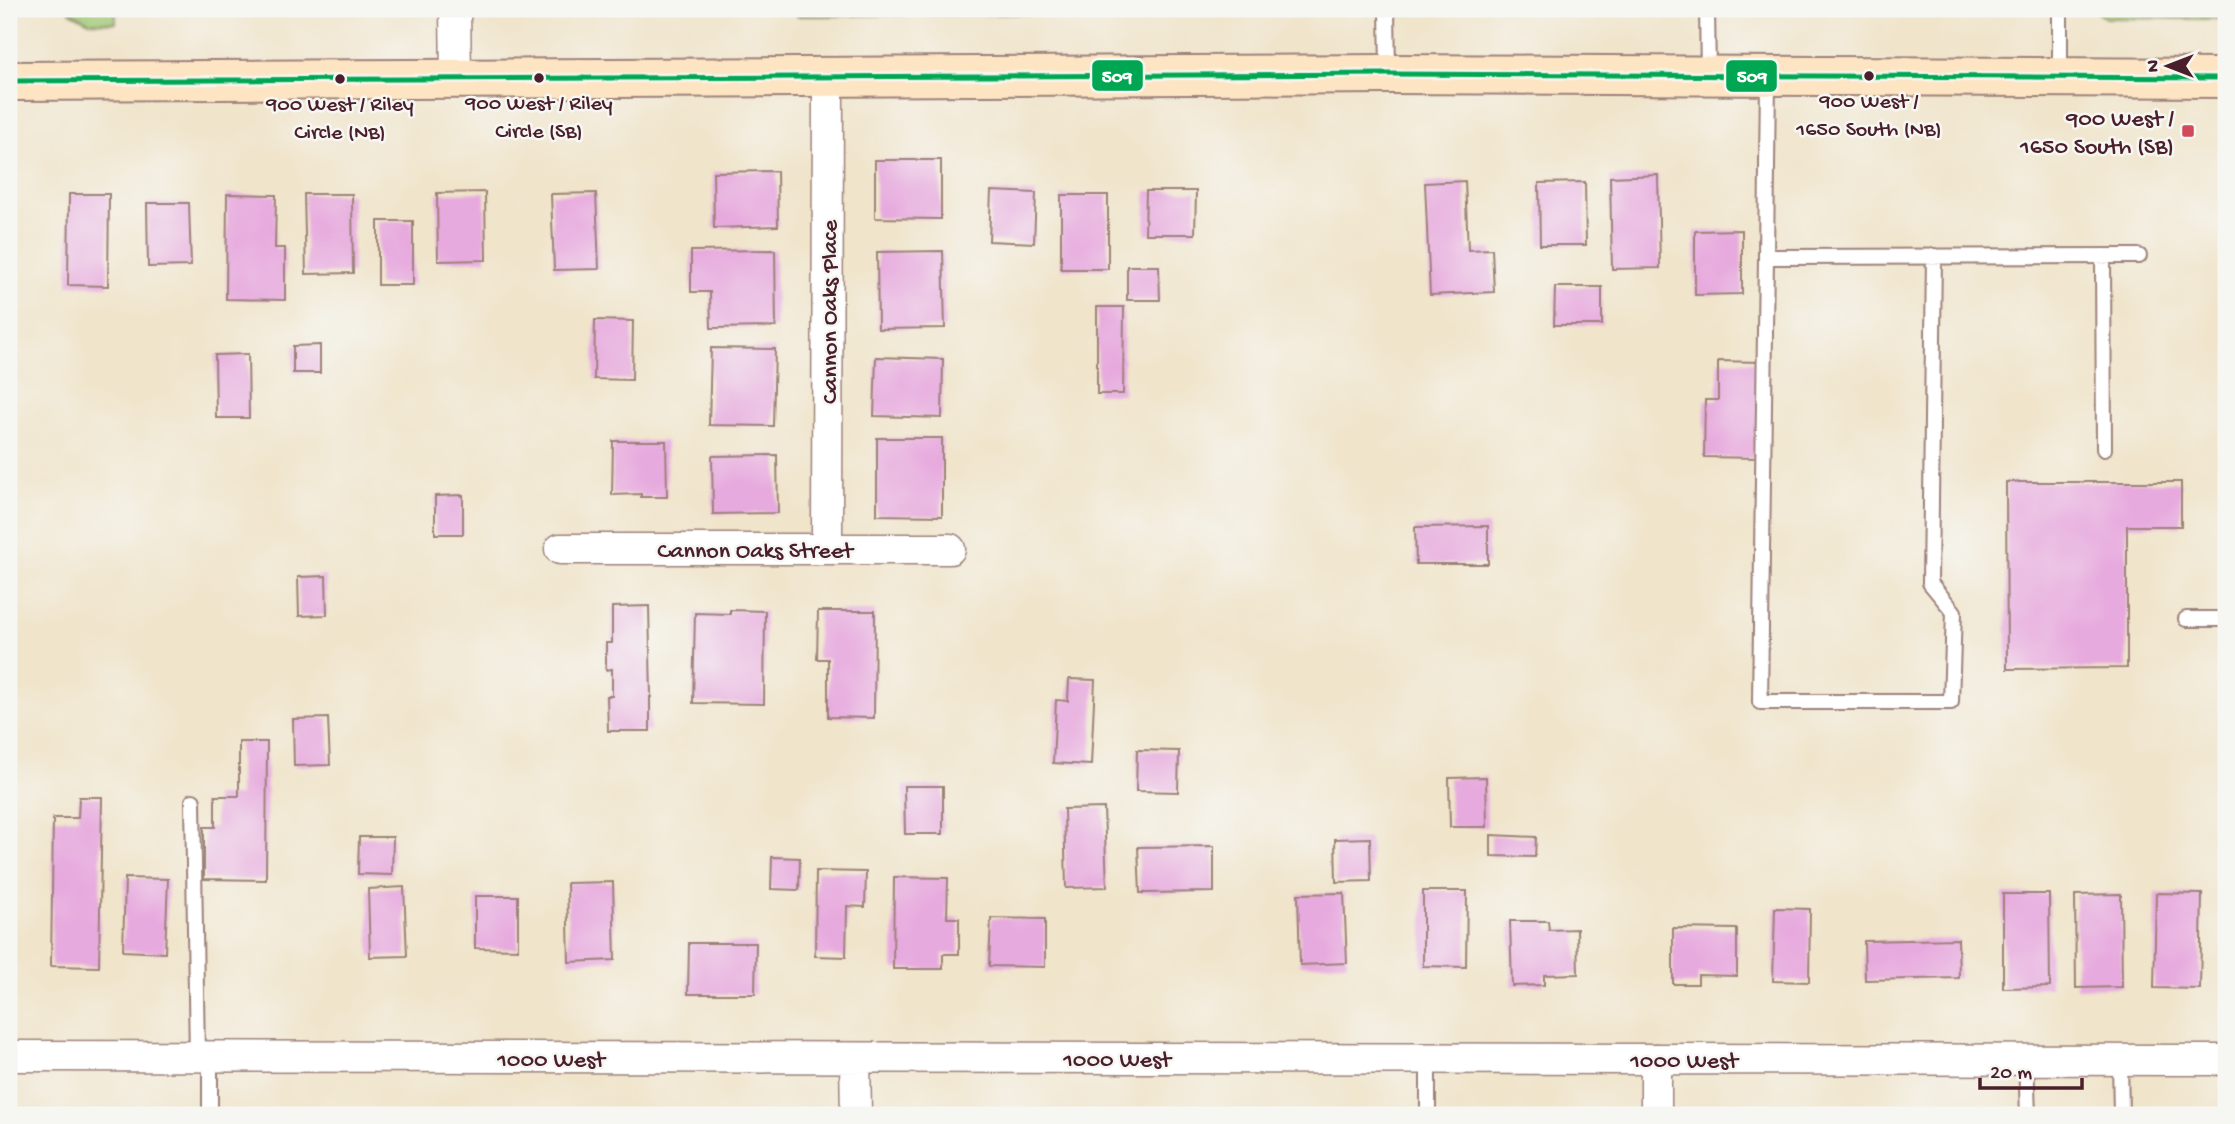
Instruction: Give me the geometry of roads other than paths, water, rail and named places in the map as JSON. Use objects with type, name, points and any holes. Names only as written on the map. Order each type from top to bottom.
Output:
[{"type":"main road","points":[[9,81],[1388,74],[2226,78]]},
{"type":"street","points":[[455,9],[456,78]]},
{"type":"street","name":"Cannon Oaks Place","points":[[827,549],[828,75]]},
{"type":"street","name":"Cannon Oaks Street","points":[[560,549],[950,549]]},
{"type":"street","name":"1000 West","points":[[9,1056],[2226,1060]]},
{"type":"street","points":[[855,1059],[856,1115]]},
{"type":"street","points":[[1656,1059],[1656,1115]]},
{"type":"lane","points":[[1387,9],[1388,74]]},
{"type":"lane","points":[[1707,9],[1708,76]]},
{"type":"lane","points":[[2060,9],[2060,77]]},
{"type":"lane","points":[[1768,76],[1760,702],[1951,702],[1954,612],[1930,583],[1934,257]]},
{"type":"lane","points":[[2104,256],[2104,449]]},
{"type":"lane","points":[[1766,257],[2139,256]]},
{"type":"lane","points":[[2186,619],[2226,619]]},
{"type":"lane","points":[[193,801],[204,1057],[210,1115]]},
{"type":"lane","points":[[1428,1058],[1428,1115]]},
{"type":"lane","points":[[2026,1059],[2028,1115]]},
{"type":"lane","points":[[2120,1059],[2120,1115]]},
{"type":"place","name":"900 West / 1650 South (NB)","points":[[1869,76]]},
{"type":"place","name":"900 West / Riley Circle (SB)","points":[[539,78]]},
{"type":"place","name":"900 West / Riley Circle (NB)","points":[[340,79]]},
{"type":"place","name":"900 West / 1650 South (SB)","points":[[2188,131]]}]
